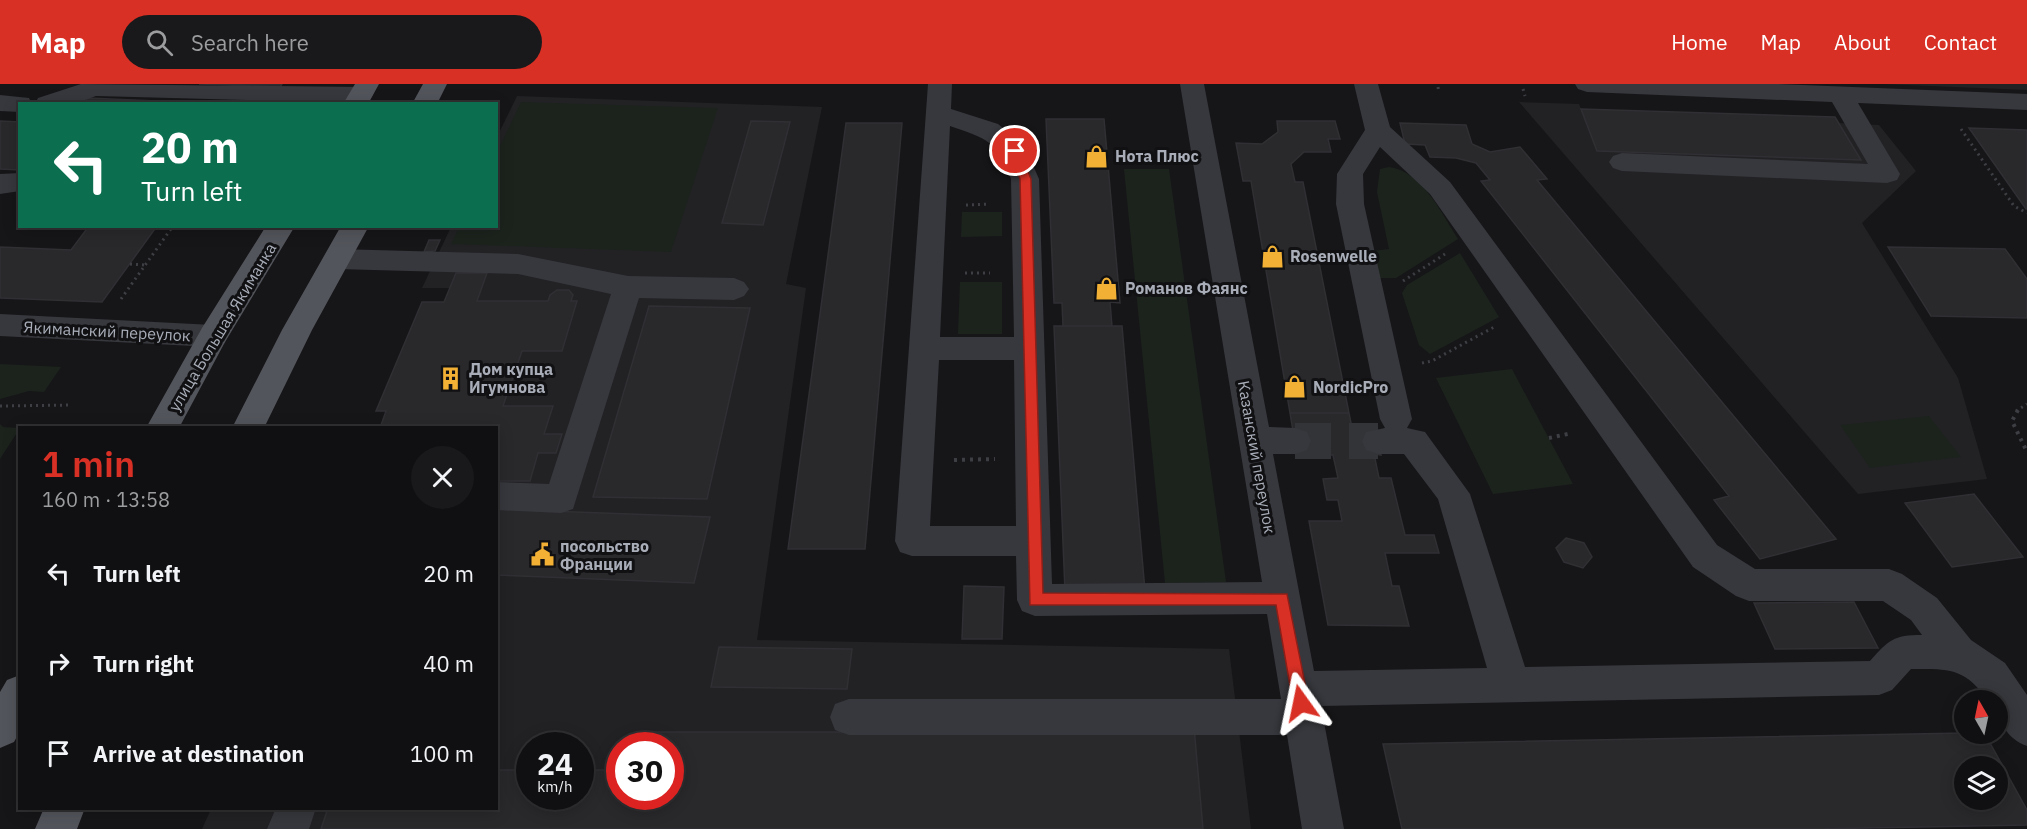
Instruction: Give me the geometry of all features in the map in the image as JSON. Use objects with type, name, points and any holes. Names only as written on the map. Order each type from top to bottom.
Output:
[{"type":"main road","points":[[425,102],[435,84]]},
{"type":"main road","name":"улица Большая Якиманка","points":[[163,426],[213,336],[280,228]]},
{"type":"main road","points":[[249,426],[354,228]]},
{"type":"main road","points":[[0,729],[18,697]]},
{"type":"main road","points":[[56,829],[65,810]]},
{"type":"street","name":"Казанский переулок","points":[[1192,84],[1323,829]]},
{"type":"street","points":[[1366,84],[1378,130],[1440,188],[1705,556],[1749,585],[1889,585],[1924,609],[1958,652],[1992,675],[2027,728]]},
{"type":"street","points":[[1587,84],[1684,86],[1840,94],[1867,89],[2027,102]]},
{"type":"street","points":[[2021,84],[2027,92]]},
{"type":"street","points":[[52,102],[94,88],[183,87],[224,98],[360,94]]},
{"type":"street","points":[[1622,162],[1887,174],[1840,94]]},
{"type":"street","points":[[1034,541],[912,541],[939,99],[989,130],[1015,151],[1025,179],[1028,348],[1032,459],[1034,541],[1035,600],[1282,598]]},
{"type":"street","points":[[0,103],[18,104]]},
{"type":"street","points":[[1378,130],[1350,174],[1350,204],[1387,430],[1413,441],[1453,494],[1511,684]]},
{"type":"street","points":[[0,184],[18,182]]},
{"type":"street","points":[[337,259],[518,264],[628,287],[734,289]]},
{"type":"street","points":[[498,496],[561,498],[628,287]]},
{"type":"street","name":"Якиманский переулок","points":[[0,325],[213,336]]},
{"type":"street","points":[[924,349],[1028,348]]},
{"type":"street","points":[[1254,440],[1295,441]]},
{"type":"street","points":[[849,717],[1301,703],[1511,684],[1880,678],[1902,652],[1958,652]]},
{"type":"street","points":[[288,829],[295,810]]},
{"type":"path","points":[[1438,87],[1439,93]]},
{"type":"path","points":[[1523,89],[1525,96]]},
{"type":"path","points":[[1960,128],[2014,206],[2027,213]]},
{"type":"path","points":[[933,205],[1026,204]]},
{"type":"path","points":[[126,291],[172,228]]},
{"type":"path","points":[[1394,287],[1450,251]]},
{"type":"path","points":[[129,264],[146,265]]},
{"type":"path","points":[[928,273],[1027,273]]},
{"type":"path","points":[[1417,364],[1432,361],[1499,324]]},
{"type":"path","points":[[0,406],[72,405]]},
{"type":"path","points":[[2027,405],[2015,412],[2012,421],[2027,452]]},
{"type":"path","points":[[1549,438],[1576,432]]},
{"type":"path","points":[[917,460],[1032,459]]},
{"type":"shaded area","points":[[1882,84],[2027,84],[2027,90]]},
{"type":"shaded area","points":[[517,96],[822,107],[786,284],[806,288],[757,640],[1229,649],[1251,829],[202,829],[211,810],[498,810],[498,426],[380,426],[386,411],[376,411],[422,302],[444,302],[450,288],[422,288],[451,228],[498,228],[498,135]]},
{"type":"shaded area","points":[[521,102],[718,108],[671,252],[451,244],[459,228],[498,228],[498,150]]},
{"type":"shaded area","points":[[1519,102],[1579,104],[1581,109],[1835,117],[1839,123],[1879,125],[1916,171],[1862,223],[1958,378],[1987,479],[1858,494]]},
{"type":"shaded area","points":[[1389,167],[1401,170],[1421,185],[1438,206],[1458,239],[1396,278],[1380,278],[1373,251],[1389,249],[1377,192],[1380,169]]},
{"type":"shaded area","points":[[1124,169],[1169,169],[1226,582],[1165,583]]},
{"type":"shaded area","points":[[962,212],[1002,212],[1002,236],[961,237]]},
{"type":"shaded area","points":[[1460,253],[1499,317],[1430,354],[1419,345],[1402,293],[1407,285]]},
{"type":"shaded area","points":[[960,282],[1002,282],[1002,334],[958,334]]},
{"type":"shaded area","points":[[0,364],[61,367],[44,392],[29,391],[0,399]]},
{"type":"shaded area","points":[[1512,369],[1573,484],[1493,494],[1436,378]]},
{"type":"shaded area","points":[[1929,416],[1961,457],[1870,468],[1840,425]]},
{"type":"shaded area","points":[[0,424],[3,427],[18,428],[18,431],[0,459]]},
{"type":"building","points":[[199,84],[282,84],[280,87]]},
{"type":"building","points":[[88,98],[180,102],[85,102]]},
{"type":"building","points":[[1581,109],[1835,117],[1861,160],[1597,151]]},
{"type":"building","points":[[1046,119],[1104,119],[1120,303],[1110,302],[1112,326],[1063,326],[1062,303],[1054,303]]},
{"type":"building","points":[[0,121],[18,122],[18,170],[0,169]]},
{"type":"building","points":[[751,121],[790,122],[763,225],[722,223]]},
{"type":"building","points":[[1277,121],[1335,121],[1340,139],[1328,139],[1331,152],[1304,152],[1291,164],[1295,182],[1303,182],[1349,413],[1290,413],[1251,181],[1243,181],[1236,143],[1262,144],[1278,132]]},
{"type":"building","points":[[846,123],[902,123],[865,549],[788,549]]},
{"type":"building","points":[[1400,123],[1466,125],[1472,144],[1490,152],[1520,147],[1547,179],[1537,180],[1836,539],[1760,559],[1714,500],[1729,496],[1481,181],[1490,180],[1476,163],[1456,158],[1430,157],[1425,145],[1405,144]]},
{"type":"building","points":[[1969,128],[2027,130],[2027,209],[2026,209]]},
{"type":"building","points":[[88,228],[156,228],[102,302],[0,298],[0,247],[71,250]]},
{"type":"building","points":[[429,240],[440,240],[435,251],[424,252]]},
{"type":"building","points":[[1888,247],[2005,249],[2027,279],[2027,318],[1931,316]]},
{"type":"building","name":"Дом купца Игумнова","points":[[456,273],[487,273],[477,301],[548,301],[550,295],[557,290],[569,290],[573,295],[571,301],[577,301],[562,351],[522,351],[503,406],[553,406],[544,434],[562,434],[556,453],[538,453],[530,481],[498,481],[498,426],[381,426],[386,411],[376,411],[422,302],[444,302]]},
{"type":"building","points":[[649,306],[750,308],[707,499],[593,497]]},
{"type":"building","points":[[1054,326],[1122,326],[1145,591],[1065,591]]},
{"type":"building","points":[[1290,413],[1349,413],[1352,428],[1375,429],[1381,455],[1374,454],[1379,478],[1391,478],[1405,535],[1434,535],[1439,553],[1385,553],[1392,586],[1399,586],[1409,626],[1328,625],[1309,521],[1342,521],[1338,500],[1327,500],[1323,479],[1338,478],[1333,455],[1297,455]]},
{"type":"building","points":[[1974,494],[2023,557],[1952,567],[1905,503]]},
{"type":"building","points":[[498,509],[710,517],[694,583],[498,575]]},
{"type":"building","points":[[1566,538],[1584,543],[1592,557],[1583,568],[1564,562],[1556,548]]},
{"type":"building","points":[[964,586],[1004,587],[1002,639],[962,639]]},
{"type":"building","points":[[1854,602],[1878,648],[1775,649],[1754,603]]},
{"type":"building","points":[[719,647],[852,649],[847,689],[711,687]]},
{"type":"building","points":[[1194,727],[1203,829],[321,829],[327,810],[498,810],[498,770],[516,770],[516,810],[594,810],[594,770],[606,770],[606,810],[684,810],[684,732],[1026,732]]},
{"type":"building","points":[[1954,733],[1954,744],[1991,744],[1997,756],[1954,756],[1954,810],[2008,810],[2008,776],[2027,810],[2027,825],[1814,829],[1402,829],[1383,744]]},
{"type":"tunnel","points":[[1295,441],[1378,441]]},
{"type":"place","name":"Нота Плюс","points":[[1097,156]]},
{"type":"place","name":"Rosenwelle","points":[[1272,256]]},
{"type":"place","name":"Романов Фаянс","points":[[1107,288]]},
{"type":"place","name":"Дом купца Игумнова","points":[[451,378]]},
{"type":"place","name":"NordicPro","points":[[1295,387]]},
{"type":"place","name":"посольство Франции","points":[[542,555]]},
{"type":"route","points":[[1015,151],[1025,179],[1035,600],[1282,598],[1301,703]]}]
